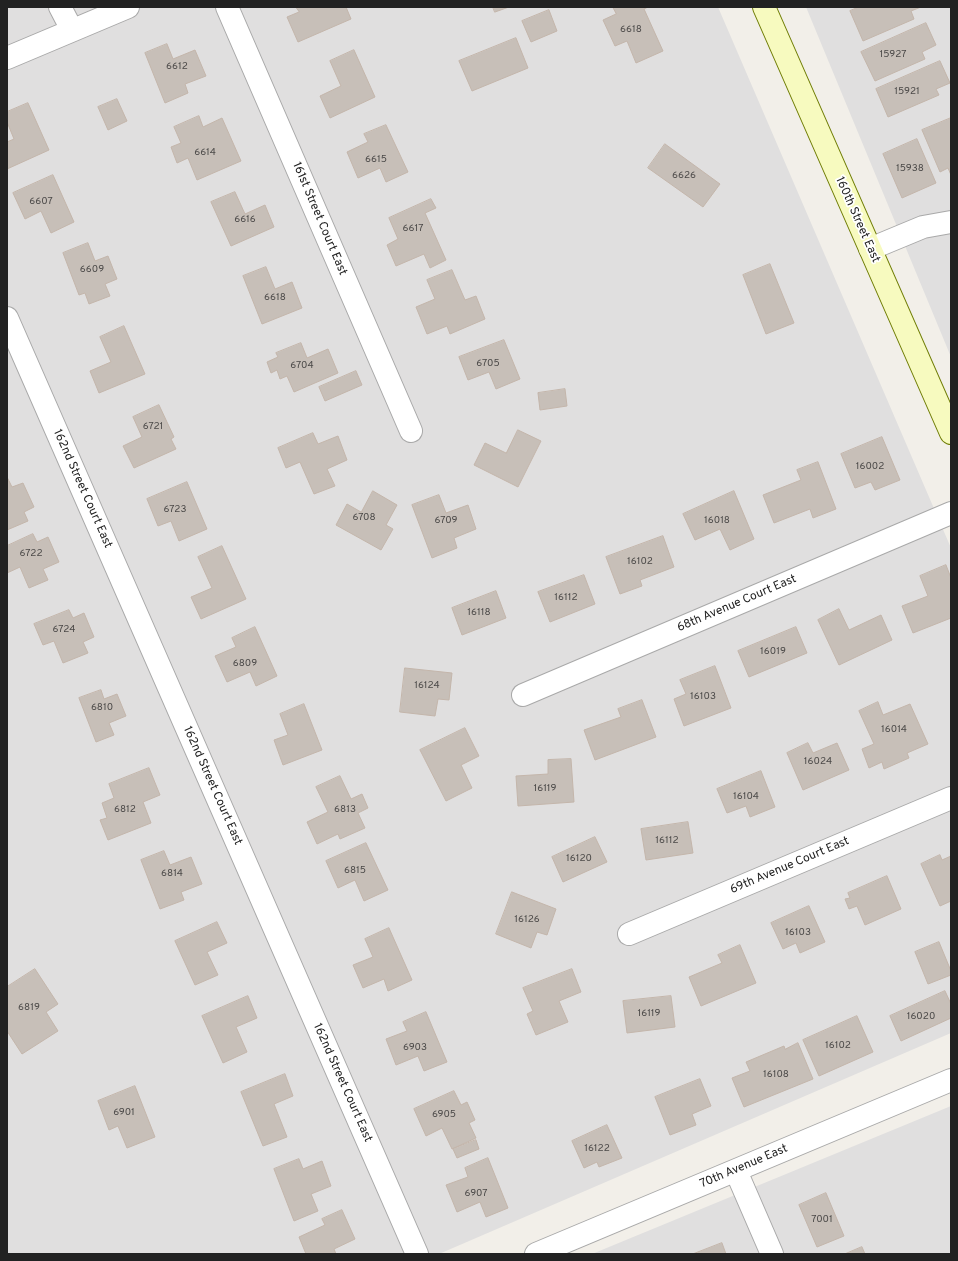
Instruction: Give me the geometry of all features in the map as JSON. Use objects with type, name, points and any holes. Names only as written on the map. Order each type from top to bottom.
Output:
[{"type":"main road","name":"160th Street East","points":[[764,7],[951,433]]},
{"type":"street","points":[[60,7],[72,30]]},
{"type":"street","points":[[7,58],[128,7]]},
{"type":"street","name":"161st Street Court East","points":[[227,7],[411,431]]},
{"type":"street","points":[[870,248],[923,227],[951,222]]},
{"type":"street","name":"162nd Street Court East","points":[[7,318],[417,1254]]},
{"type":"street","name":"68th Avenue Court East","points":[[523,695],[951,513]]},
{"type":"street","name":"69th Avenue Court East","points":[[629,934],[951,798]]},
{"type":"street","name":"70th Avenue East","points":[[536,1254],[951,1080]]},
{"type":"street","points":[[736,1171],[772,1254]]},
{"type":"shaded area","points":[[7,7],[718,7],[951,548],[951,1033],[439,1254],[7,1254]]},
{"type":"shaded area","points":[[806,7],[951,7],[951,357]]},
{"type":"shaded area","points":[[951,1106],[951,1254],[592,1254]]},
{"type":"building","points":[[296,7],[346,7],[351,19],[298,42],[287,17],[299,12]]},
{"type":"building","points":[[493,7],[509,7],[495,12]]},
{"type":"building","points":[[613,7],[648,7],[644,9],[663,51],[636,63],[627,41],[615,46],[603,20],[616,14]]},
{"type":"building","points":[[859,7],[921,7],[911,11],[914,19],[863,41],[850,11]]},
{"type":"building","points":[[549,10],[557,31],[531,42],[522,21]]},
{"type":"building","points":[[926,23],[936,45],[922,52],[925,59],[875,81],[861,52]]},
{"type":"building","points":[[516,38],[528,68],[472,91],[459,61]]},
{"type":"building","points":[[167,44],[173,59],[195,50],[206,76],[185,84],[188,93],[165,103],[145,53]]},
{"type":"building","points":[[354,50],[375,97],[330,118],[320,96],[341,86],[330,61]]},
{"type":"building","points":[[940,61],[950,83],[936,89],[939,95],[888,117],[876,89]]},
{"type":"building","points":[[117,99],[127,121],[108,130],[98,107]]},
{"type":"building","points":[[28,103],[49,150],[7,169],[7,142],[14,139],[7,122],[7,112]]},
{"type":"building","points":[[199,116],[203,127],[222,118],[241,161],[197,180],[188,158],[177,163],[171,147],[181,143],[174,127]]},
{"type":"building","points":[[951,118],[951,175],[948,168],[940,172],[922,130]]},
{"type":"building","points":[[386,125],[408,172],[386,182],[380,168],[358,178],[347,152],[368,142],[364,134]]},
{"type":"building","points":[[917,139],[936,183],[902,198],[883,154]]},
{"type":"building","points":[[665,144],[720,184],[703,207],[648,168]]},
{"type":"building","points":[[53,175],[74,222],[51,233],[41,211],[25,219],[13,193]]},
{"type":"building","points":[[235,192],[245,214],[265,205],[274,227],[231,246],[211,202]]},
{"type":"building","points":[[431,199],[436,208],[425,213],[446,260],[430,268],[424,254],[396,266],[387,245],[398,239],[389,218]]},
{"type":"building","points":[[88,243],[95,261],[108,256],[117,279],[105,284],[110,296],[89,304],[85,293],[79,295],[63,253]]},
{"type":"building","points":[[770,264],[794,323],[766,334],[743,275]]},
{"type":"building","points":[[266,267],[275,289],[292,282],[302,308],[262,324],[243,276]]},
{"type":"building","points":[[452,270],[465,300],[476,296],[485,319],[450,334],[447,326],[427,334],[416,307],[435,299],[427,280]]},
{"type":"building","points":[[124,326],[145,374],[99,393],[90,371],[111,362],[100,337]]},
{"type":"building","points":[[504,340],[520,379],[496,389],[489,372],[468,380],[459,357]]},
{"type":"building","points":[[301,343],[307,358],[328,349],[338,373],[294,392],[287,376],[280,379],[277,370],[271,373],[267,362],[278,357],[276,353]]},
{"type":"building","points":[[356,371],[362,385],[325,401],[319,387]]},
{"type":"building","points":[[565,389],[567,406],[540,410],[538,393]]},
{"type":"building","points":[[159,405],[174,437],[171,439],[176,449],[134,468],[123,446],[142,437],[133,417]]},
{"type":"building","points":[[518,430],[541,441],[518,487],[474,465],[485,443],[506,453]]},
{"type":"building","points":[[313,433],[318,444],[338,436],[347,460],[327,469],[335,486],[314,494],[300,462],[286,468],[278,448]]},
{"type":"building","points":[[882,437],[900,480],[875,490],[871,482],[855,488],[841,454]]},
{"type":"building","points":[[818,462],[836,509],[813,518],[810,509],[774,523],[763,495],[801,480],[797,470]]},
{"type":"building","points":[[7,477],[12,487],[23,483],[34,507],[24,512],[28,521],[7,530]]},
{"type":"building","points":[[187,482],[207,529],[179,541],[171,521],[158,526],[147,499]]},
{"type":"building","points":[[373,491],[397,505],[386,525],[393,529],[381,550],[336,525],[347,504],[361,512]]},
{"type":"building","points":[[734,491],[754,539],[730,550],[720,529],[695,540],[683,514]]},
{"type":"building","points":[[439,495],[446,513],[468,505],[476,529],[454,538],[457,548],[432,558],[412,505]]},
{"type":"building","points":[[33,534],[37,542],[48,537],[59,562],[43,569],[48,580],[29,588],[20,567],[7,573],[7,546]]},
{"type":"building","points":[[663,536],[674,567],[640,580],[642,586],[620,594],[606,557]]},
{"type":"building","points":[[222,546],[246,599],[201,619],[191,597],[212,588],[198,557]]},
{"type":"building","points":[[946,565],[951,578],[951,618],[913,633],[902,606],[928,596],[920,576]]},
{"type":"building","points":[[584,575],[595,604],[550,622],[538,592]]},
{"type":"building","points":[[496,591],[506,618],[462,635],[452,608]]},
{"type":"building","points":[[839,609],[849,630],[881,615],[892,640],[839,665],[818,620]]},
{"type":"building","points":[[69,610],[73,618],[84,613],[94,637],[83,642],[88,653],[63,663],[54,641],[43,645],[34,624]]},
{"type":"building","points":[[255,627],[277,676],[256,686],[250,672],[227,682],[215,656],[236,647],[232,638]]},
{"type":"building","points":[[796,627],[807,653],[749,677],[738,651]]},
{"type":"building","points":[[715,666],[731,708],[684,726],[674,699],[686,694],[680,680]]},
{"type":"building","points":[[405,668],[452,673],[449,700],[438,699],[435,716],[400,712]]},
{"type":"building","points":[[101,690],[104,699],[117,694],[126,716],[109,723],[114,735],[96,742],[79,698]]},
{"type":"building","points":[[642,700],[656,737],[595,760],[584,730],[621,717],[618,709]]},
{"type":"building","points":[[878,702],[883,715],[910,704],[928,744],[907,753],[909,758],[884,769],[882,762],[869,768],[862,749],[874,744],[859,711]]},
{"type":"building","points":[[304,704],[322,750],[283,765],[274,740],[288,735],[280,714]]},
{"type":"building","points":[[465,728],[479,756],[461,765],[472,788],[446,801],[420,750]]},
{"type":"building","points":[[808,743],[813,753],[837,743],[849,770],[803,790],[787,753]]},
{"type":"building","points":[[571,759],[574,802],[518,806],[516,776],[548,774],[548,760]]},
{"type":"building","points":[[149,768],[160,795],[143,802],[151,823],[108,840],[100,820],[107,818],[102,803],[114,798],[109,784]]},
{"type":"building","points":[[761,771],[775,807],[750,817],[746,806],[727,813],[717,789]]},
{"type":"building","points":[[340,776],[351,799],[362,794],[368,808],[358,813],[365,828],[340,839],[338,834],[317,844],[307,822],[328,812],[316,787]]},
{"type":"building","points":[[688,822],[693,853],[646,860],[641,829]]},
{"type":"building","points":[[595,837],[607,862],[563,882],[552,857]]},
{"type":"building","points":[[366,843],[388,890],[364,901],[355,880],[338,888],[326,861]]},
{"type":"building","points":[[164,851],[170,865],[191,857],[202,884],[181,892],[184,900],[160,909],[141,860]]},
{"type":"building","points":[[940,855],[942,860],[951,856],[951,901],[940,906],[921,864]]},
{"type":"building","points":[[887,876],[901,909],[865,925],[857,906],[849,909],[845,899],[850,898],[848,893]]},
{"type":"building","points":[[512,892],[556,909],[547,935],[537,932],[531,948],[496,934]]},
{"type":"building","points":[[809,906],[825,942],[800,953],[796,943],[783,949],[771,923]]},
{"type":"building","points":[[217,922],[227,943],[207,952],[218,975],[195,985],[175,941]]},
{"type":"building","points":[[389,928],[412,980],[388,991],[384,979],[363,988],[353,965],[373,957],[365,939]]},
{"type":"building","points":[[939,942],[951,971],[951,975],[928,984],[915,952]]},
{"type":"building","points":[[740,945],[756,983],[701,1006],[689,977],[722,963],[718,955]]},
{"type":"building","points":[[35,969],[58,1004],[46,1012],[58,1031],[22,1054],[7,1031],[7,987]]},
{"type":"building","points":[[572,969],[581,992],[559,1001],[568,1022],[536,1035],[527,1014],[533,1011],[523,988]]},
{"type":"building","points":[[945,991],[951,1004],[951,1018],[901,1041],[890,1016]]},
{"type":"building","points":[[248,996],[257,1018],[236,1027],[247,1052],[223,1063],[202,1016]]},
{"type":"building","points":[[671,996],[675,1027],[627,1033],[623,1001]]},
{"type":"building","points":[[426,1012],[447,1062],[424,1071],[418,1056],[396,1065],[386,1039],[407,1031],[403,1022]]},
{"type":"building","points":[[857,1016],[873,1052],[819,1076],[803,1040]]},
{"type":"building","points":[[798,1043],[813,1079],[744,1107],[732,1078],[750,1071],[746,1062],[784,1046],[785,1049]]},
{"type":"building","points":[[285,1074],[293,1096],[274,1104],[287,1137],[263,1146],[241,1092]]},
{"type":"building","points":[[700,1079],[711,1106],[692,1114],[696,1125],[670,1135],[655,1097]]},
{"type":"building","points":[[135,1086],[155,1137],[127,1148],[118,1126],[109,1130],[98,1101]]},
{"type":"building","points":[[454,1091],[461,1105],[467,1102],[475,1120],[469,1123],[476,1138],[452,1149],[442,1128],[426,1136],[414,1109]]},
{"type":"building","points":[[607,1125],[622,1158],[599,1167],[597,1162],[584,1168],[572,1141]]},
{"type":"building","points":[[476,1140],[479,1149],[457,1158],[453,1149]]},
{"type":"building","points":[[488,1158],[508,1208],[486,1217],[480,1202],[457,1212],[446,1185],[468,1177],[465,1168]]},
{"type":"building","points":[[299,1159],[303,1169],[322,1161],[331,1186],[311,1194],[318,1211],[294,1221],[274,1169]]},
{"type":"building","points":[[826,1193],[844,1236],[817,1247],[799,1205]]},
{"type":"building","points":[[342,1210],[355,1239],[334,1249],[336,1254],[306,1254],[299,1237],[325,1225],[322,1219]]},
{"type":"building","points":[[722,1243],[726,1254],[693,1254]]},
{"type":"building","points":[[862,1247],[865,1254],[845,1254]]}]
